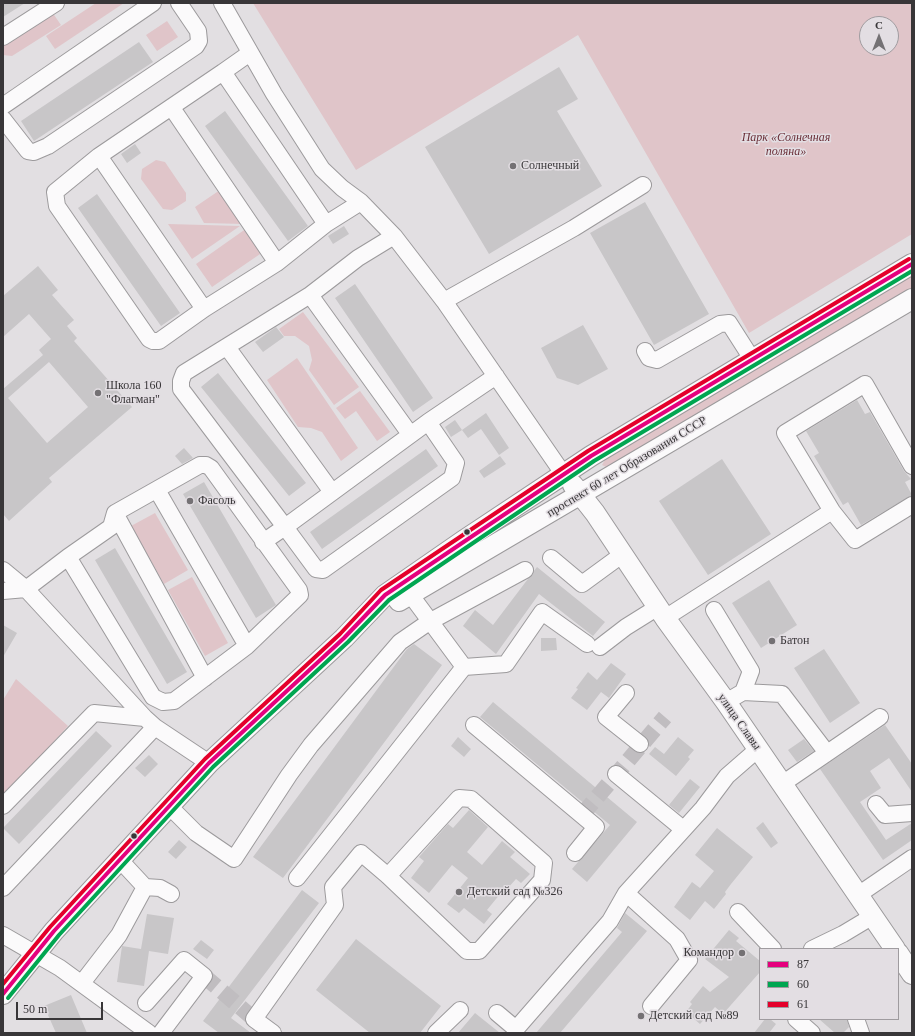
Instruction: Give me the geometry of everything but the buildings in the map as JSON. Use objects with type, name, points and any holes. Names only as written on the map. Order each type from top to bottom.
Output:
[{"type":"main road","name":"проспект 60 лет Образования СССР","points":[[3,994],[54,930],[209,763],[344,638],[385,595],[591,456],[912,264]]},
{"type":"main road","name":"проспект 60 лет Образования СССР","points":[[344,638],[410,594],[582,495],[912,298]]},
{"type":"main road","name":"улица Славы","points":[[564,475],[582,495],[661,612],[726,702],[858,895],[896,948]]},
{"type":"main road","name":"улица Славы","points":[[899,952],[905,960]]},
{"type":"street","points":[[3,37],[56,3]]},
{"type":"street","points":[[3,106],[153,3]]},
{"type":"street","points":[[3,119],[28,152],[34,152],[48,146],[196,46],[198,41],[198,31],[179,3]]},
{"type":"street","points":[[222,3],[274,94],[322,169],[342,188],[361,202],[394,236],[444,301],[564,475]]},
{"type":"street","points":[[250,53],[172,108],[99,156],[55,192],[57,206],[149,339],[159,341],[204,309],[277,263],[326,224],[361,202]]},
{"type":"street","points":[[223,72],[326,224]]},
{"type":"street","points":[[172,108],[277,263]]},
{"type":"street","points":[[99,156],[204,309]]},
{"type":"street","points":[[444,301],[574,228],[643,185]]},
{"type":"street","points":[[394,236],[358,258],[310,295],[184,373],[181,381],[181,389],[316,569],[323,570],[452,478],[456,463],[428,422]]},
{"type":"street","points":[[310,295],[410,434]]},
{"type":"street","points":[[645,351],[649,358],[657,360],[720,324],[729,323],[752,360]]},
{"type":"street","points":[[227,347],[332,492]]},
{"type":"street","points":[[263,542],[410,434],[496,376]]},
{"type":"street","points":[[912,466],[865,384],[785,433],[832,511],[855,540],[912,505]]},
{"type":"street","points":[[3,591],[26,589],[68,557],[111,527],[115,513],[200,465],[206,465],[211,468],[299,590],[300,595],[247,646],[174,701],[163,702],[153,697],[68,557]]},
{"type":"street","points":[[157,490],[247,646]]},
{"type":"street","points":[[297,878],[464,667],[506,664],[542,612],[593,646],[626,627],[661,612],[832,511]]},
{"type":"street","points":[[115,513],[205,678]]},
{"type":"street","points":[[551,558],[582,584],[623,554]]},
{"type":"street","points":[[3,570],[26,589],[150,723],[209,763]]},
{"type":"street","points":[[169,806],[196,832],[234,859],[290,775],[312,745],[400,642],[429,622],[525,570]]},
{"type":"street","points":[[410,594],[429,622],[464,667]]},
{"type":"street","points":[[714,610],[751,670],[743,692]]},
{"type":"street","points":[[726,702],[743,692],[782,694],[827,753]]},
{"type":"street","points":[[626,693],[606,718],[640,744]]},
{"type":"street","points":[[3,806],[94,713],[150,723]]},
{"type":"street","points":[[782,784],[880,717]]},
{"type":"street","points":[[3,888],[150,723]]},
{"type":"street","points":[[474,725],[596,828],[575,852]]},
{"type":"street","points":[[497,1013],[516,1029],[610,921],[626,894],[727,776],[758,749]]},
{"type":"street","points":[[616,774],[683,829]]},
{"type":"street","points":[[273,1033],[254,1019],[335,905],[333,887],[361,853],[388,876],[466,951],[479,951],[542,880],[544,863],[471,799],[459,798],[388,876]]},
{"type":"street","points":[[876,804],[885,815],[912,813]]},
{"type":"street","points":[[858,895],[912,858]]},
{"type":"street","points":[[119,859],[146,888],[160,888],[171,894]]},
{"type":"street","points":[[82,982],[119,935],[146,888]]},
{"type":"street","points":[[626,894],[677,939],[688,960],[651,1006]]},
{"type":"street","points":[[738,912],[772,948]]},
{"type":"street","points":[[814,948],[843,934],[873,916]]},
{"type":"street","points":[[3,935],[36,953],[82,982],[149,1033]]},
{"type":"street","points":[[146,1003],[184,960],[204,976],[161,1033]]},
{"type":"street","points":[[436,1033],[460,1010]]},
{"type":"street","points":[[797,1020],[812,1033]]},
{"type":"street","points":[[856,1020],[861,1033]]},
{"type":"green space","points":[[96,3],[124,3],[55,49],[46,36]]},
{"type":"green space","name":"Парк «Солнечная поляна»","points":[[253,3],[912,3],[912,234],[749,333],[578,35],[356,170]]},
{"type":"green space","points":[[52,12],[61,25],[12,56],[3,55],[3,43]]},
{"type":"green space","points":[[167,21],[178,37],[157,51],[146,35]]},
{"type":"green space","points":[[156,160],[165,162],[186,193],[186,201],[172,210],[163,209],[141,179],[142,169]]},
{"type":"green space","points":[[220,190],[244,224],[204,223],[195,207]]},
{"type":"green space","points":[[168,224],[240,226],[192,259]]},
{"type":"green space","points":[[247,228],[263,252],[212,287],[196,264]]},
{"type":"green space","points":[[912,275],[912,289],[610,466],[606,467],[602,465],[605,460]]},
{"type":"green space","points":[[303,312],[359,387],[334,405],[309,370],[312,360],[309,346],[295,336],[284,336],[279,329]]},
{"type":"green space","points":[[297,358],[358,448],[341,461],[322,432],[311,428],[298,427],[267,380]]},
{"type":"green space","points":[[360,391],[390,432],[377,441],[356,411],[345,419],[336,408]]},
{"type":"green space","points":[[155,513],[188,570],[164,584],[131,526]]},
{"type":"green space","points":[[192,577],[228,643],[205,656],[168,590]]},
{"type":"green space","points":[[16,679],[68,726],[3,798],[3,700]]},
{"type":"tunnel","points":[[582,815],[665,717]]},
{"type":"tunnel","points":[[204,976],[254,1019]]},
{"type":"transit line","name":"61","points":[[3,984],[50,927],[205,759],[340,634],[381,590],[588,451],[909,259]]},
{"type":"transit line","name":"87","points":[[3,994],[54,931],[209,763],[344,638],[385,595],[591,456],[912,264]]},
{"type":"transit line","name":"60","points":[[8,998],[59,935],[213,767],[348,642],[389,600],[594,461],[912,271]]},
{"type":"place","name":"Солнечный","points":[[513,166]]},
{"type":"place","name":"Школа 160 \"Флагман\"","points":[[98,393]]},
{"type":"place","name":"Фасоль","points":[[190,501]]},
{"type":"place","name":"Батон","points":[[772,641]]},
{"type":"place","name":"Детский сад №326","points":[[459,892]]},
{"type":"place","name":"Командор","points":[[742,953]]},
{"type":"place","name":"Детский сад №89","points":[[641,1016]]}]
